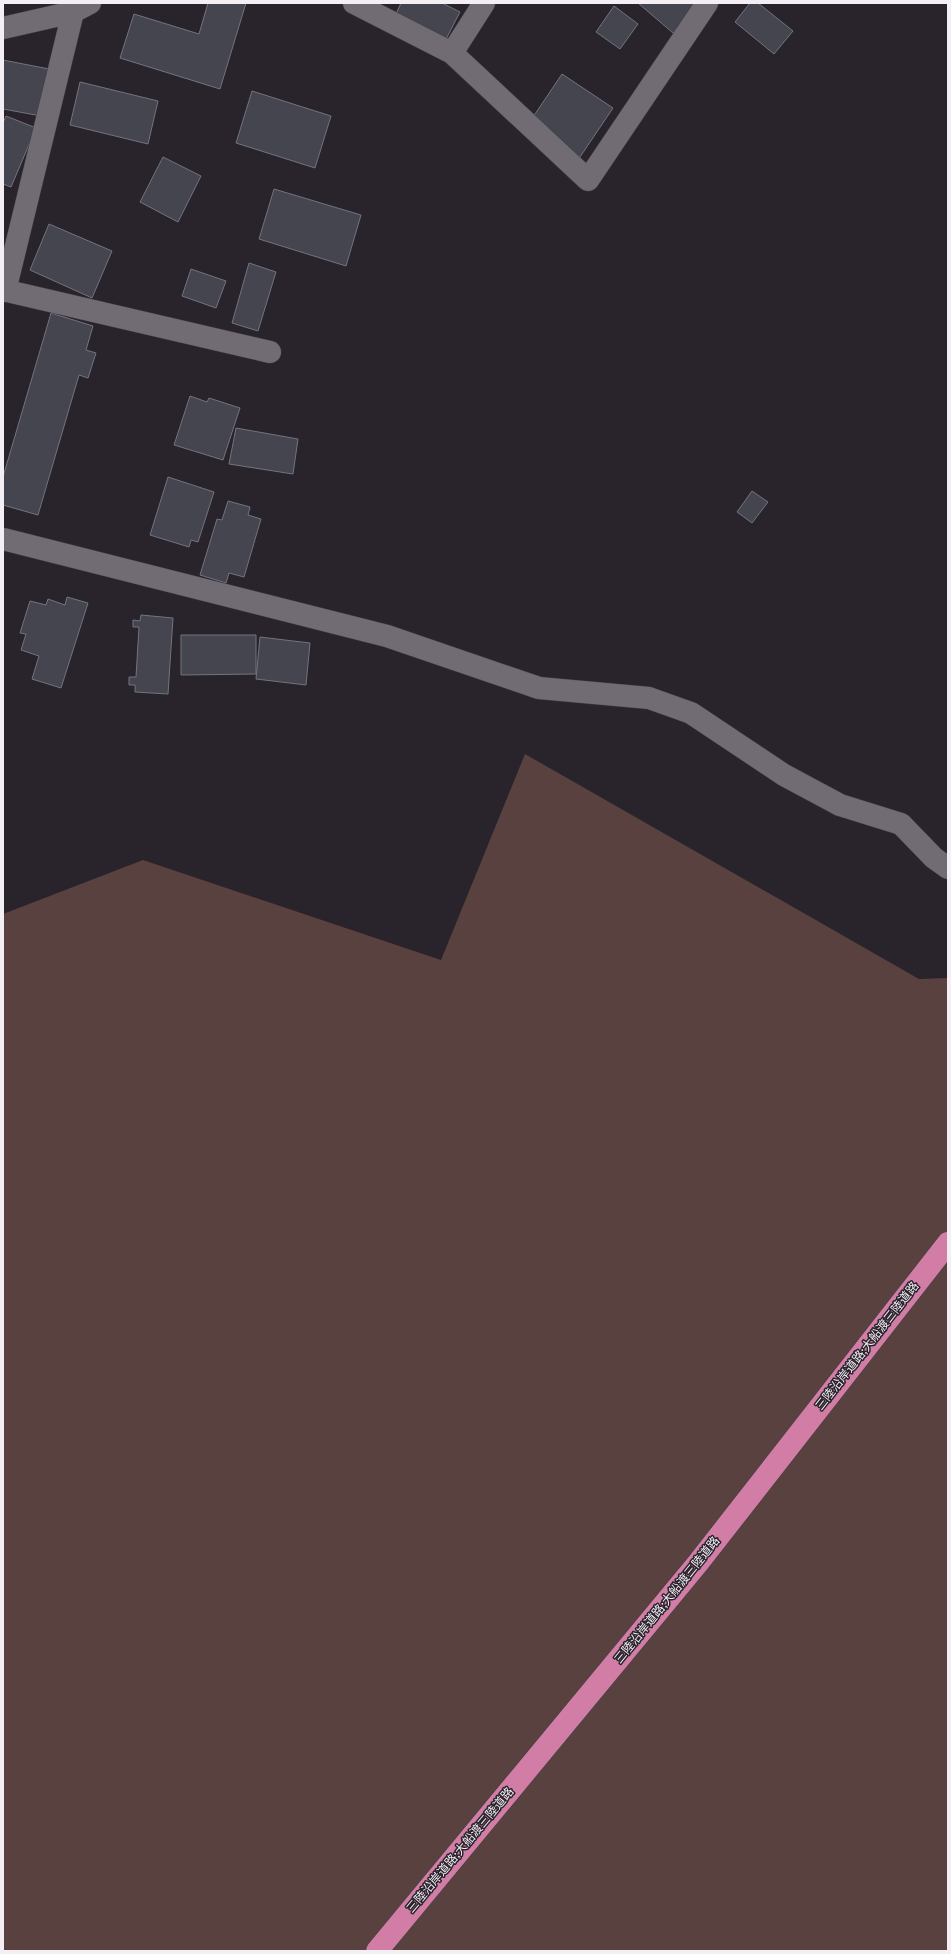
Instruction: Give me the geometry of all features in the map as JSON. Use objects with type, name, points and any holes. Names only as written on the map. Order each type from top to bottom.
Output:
[{"type":"highway","name":"三陸沿岸道路;大船渡三陸道路","points":[[377,1951],[698,1563],[948,1243]]},
{"type":"street","points":[[354,3],[452,53],[588,180],[707,3]]},
{"type":"street","points":[[452,53],[484,3]]},
{"type":"street","points":[[3,28],[81,7]]},
{"type":"street","points":[[81,7],[4,290],[270,352]]},
{"type":"street","points":[[3,539],[387,636],[539,688],[649,698],[691,713],[784,775],[840,805],[902,824],[934,858],[948,868]]},
{"type":"shaded area","points":[[525,754],[919,979],[948,978],[948,1951],[3,1951],[3,914],[143,860],[441,960]]},
{"type":"building","points":[[208,3],[246,3],[220,89],[120,58],[134,14],[199,34]]},
{"type":"building","points":[[401,3],[442,3],[460,12],[445,41],[395,16]]},
{"type":"building","points":[[638,3],[699,3],[673,33]]},
{"type":"building","points":[[750,3],[758,3],[793,31],[774,54],[735,22]]},
{"type":"building","points":[[614,6],[638,24],[620,49],[596,32]]},
{"type":"building","points":[[3,60],[49,69],[41,116],[3,109]]},
{"type":"building","points":[[562,74],[613,108],[580,157],[529,123]]},
{"type":"building","points":[[80,82],[158,101],[148,144],[70,125]]},
{"type":"building","points":[[252,91],[331,116],[315,168],[236,143]]},
{"type":"building","points":[[6,116],[36,128],[11,187],[3,184],[3,123]]},
{"type":"building","points":[[163,157],[201,176],[178,222],[140,202]]},
{"type":"building","points":[[274,189],[361,215],[346,266],[259,239]]},
{"type":"building","points":[[49,224],[112,251],[92,298],[30,270]]},
{"type":"building","points":[[249,263],[276,272],[258,331],[232,323]]},
{"type":"building","points":[[191,269],[226,281],[216,308],[182,296]]},
{"type":"building","points":[[51,313],[93,326],[86,350],[96,353],[88,378],[79,375],[38,515],[3,505],[3,477]]},
{"type":"building","points":[[190,396],[207,402],[209,398],[240,408],[223,460],[174,445]]},
{"type":"building","points":[[236,428],[298,439],[293,474],[229,464]]},
{"type":"building","points":[[168,477],[214,492],[198,542],[191,540],[189,547],[150,535]]},
{"type":"building","points":[[752,491],[768,502],[752,523],[737,512]]},
{"type":"building","points":[[228,501],[250,507],[248,515],[261,519],[244,577],[229,573],[226,583],[200,575],[217,519],[222,520]]},
{"type":"building","points":[[67,597],[88,603],[61,688],[32,679],[39,656],[21,650],[26,634],[20,633],[30,601],[46,605],[48,599],[65,605]]},
{"type":"building","points":[[141,615],[173,618],[168,694],[135,692],[135,685],[129,685],[129,677],[136,677],[139,627],[133,627],[133,620],[140,621]]},
{"type":"building","points":[[181,635],[256,635],[256,674],[181,675]]},
{"type":"building","points":[[260,637],[310,643],[306,685],[256,679]]}]
